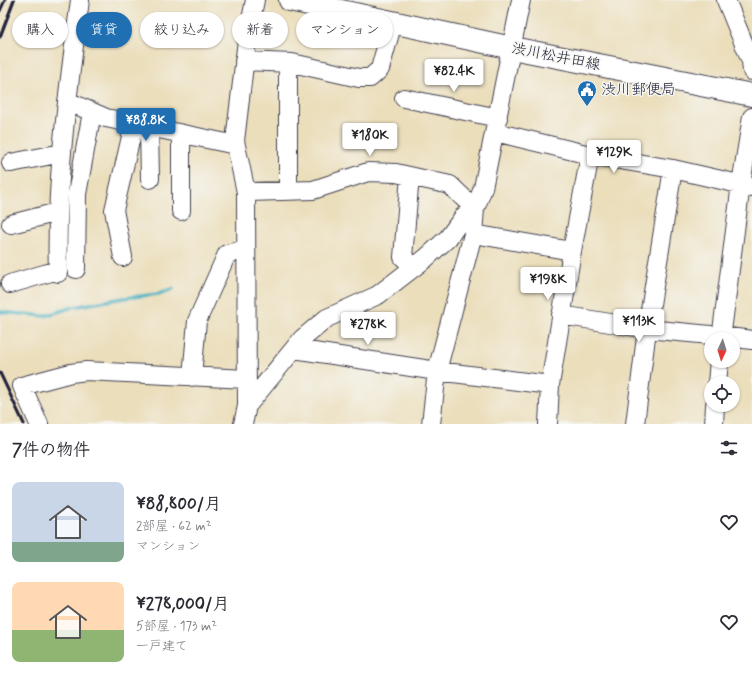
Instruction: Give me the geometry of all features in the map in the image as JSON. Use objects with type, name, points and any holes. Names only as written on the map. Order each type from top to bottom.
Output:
[{"type":"main road","name":"渋川松井田線","points":[[290,0],[346,12]]},
{"type":"main road","name":"渋川松井田線","points":[[393,22],[512,48],[752,95]]},
{"type":"street","points":[[10,284],[58,272],[58,184],[80,0]]},
{"type":"street","points":[[243,424],[247,406],[246,192],[235,141],[244,61],[255,0]]},
{"type":"street","points":[[431,424],[437,372],[473,234],[475,209],[483,188],[521,0]]},
{"type":"street","points":[[726,0],[751,61],[752,71]]},
{"type":"street","points":[[244,61],[288,63],[359,78],[370,78],[380,69],[386,48]]},
{"type":"street","points":[[288,63],[288,191]]},
{"type":"street","points":[[404,98],[590,155],[673,169],[746,185]]},
{"type":"street","points":[[67,101],[106,118],[236,146]]},
{"type":"street","points":[[76,269],[77,194],[92,112]]},
{"type":"street","points":[[722,332],[746,185],[752,117]]},
{"type":"street","points":[[142,126],[150,179]]},
{"type":"street","points":[[123,257],[114,210],[142,126]]},
{"type":"street","points":[[181,135],[181,211]]},
{"type":"street","points":[[11,163],[62,153]]},
{"type":"street","points":[[548,424],[550,385],[572,251],[590,155]]},
{"type":"street","points":[[635,424],[647,329],[673,169]]},
{"type":"street","points":[[246,192],[313,190],[368,172],[396,173],[450,185],[475,209]]},
{"type":"street","points":[[410,176],[403,257],[414,267]]},
{"type":"street","points":[[247,406],[302,339],[327,318],[378,295],[426,258],[448,238],[464,216],[475,209]]},
{"type":"street","points":[[11,224],[58,212]]},
{"type":"street","points":[[473,234],[572,251]]},
{"type":"street","points":[[192,376],[197,321],[227,254],[246,249]]},
{"type":"street","points":[[561,315],[647,329],[704,335]]},
{"type":"street","points":[[740,339],[752,340]]},
{"type":"street","points":[[294,349],[437,372],[550,385]]},
{"type":"street","points":[[39,424],[22,386],[71,373],[86,372],[247,379]]},
{"type":"street","points":[[714,424],[715,412]]},
{"type":"waterway","points":[[0,312],[45,316],[73,307],[123,298],[158,294],[173,289]]},
{"type":"railway","points":[[0,11],[5,0]]},
{"type":"railway","points":[[0,37],[14,0]]},
{"type":"railway","points":[[0,373],[24,424]]},
{"type":"place","name":"渋川郵便局","points":[[587,107]]}]
